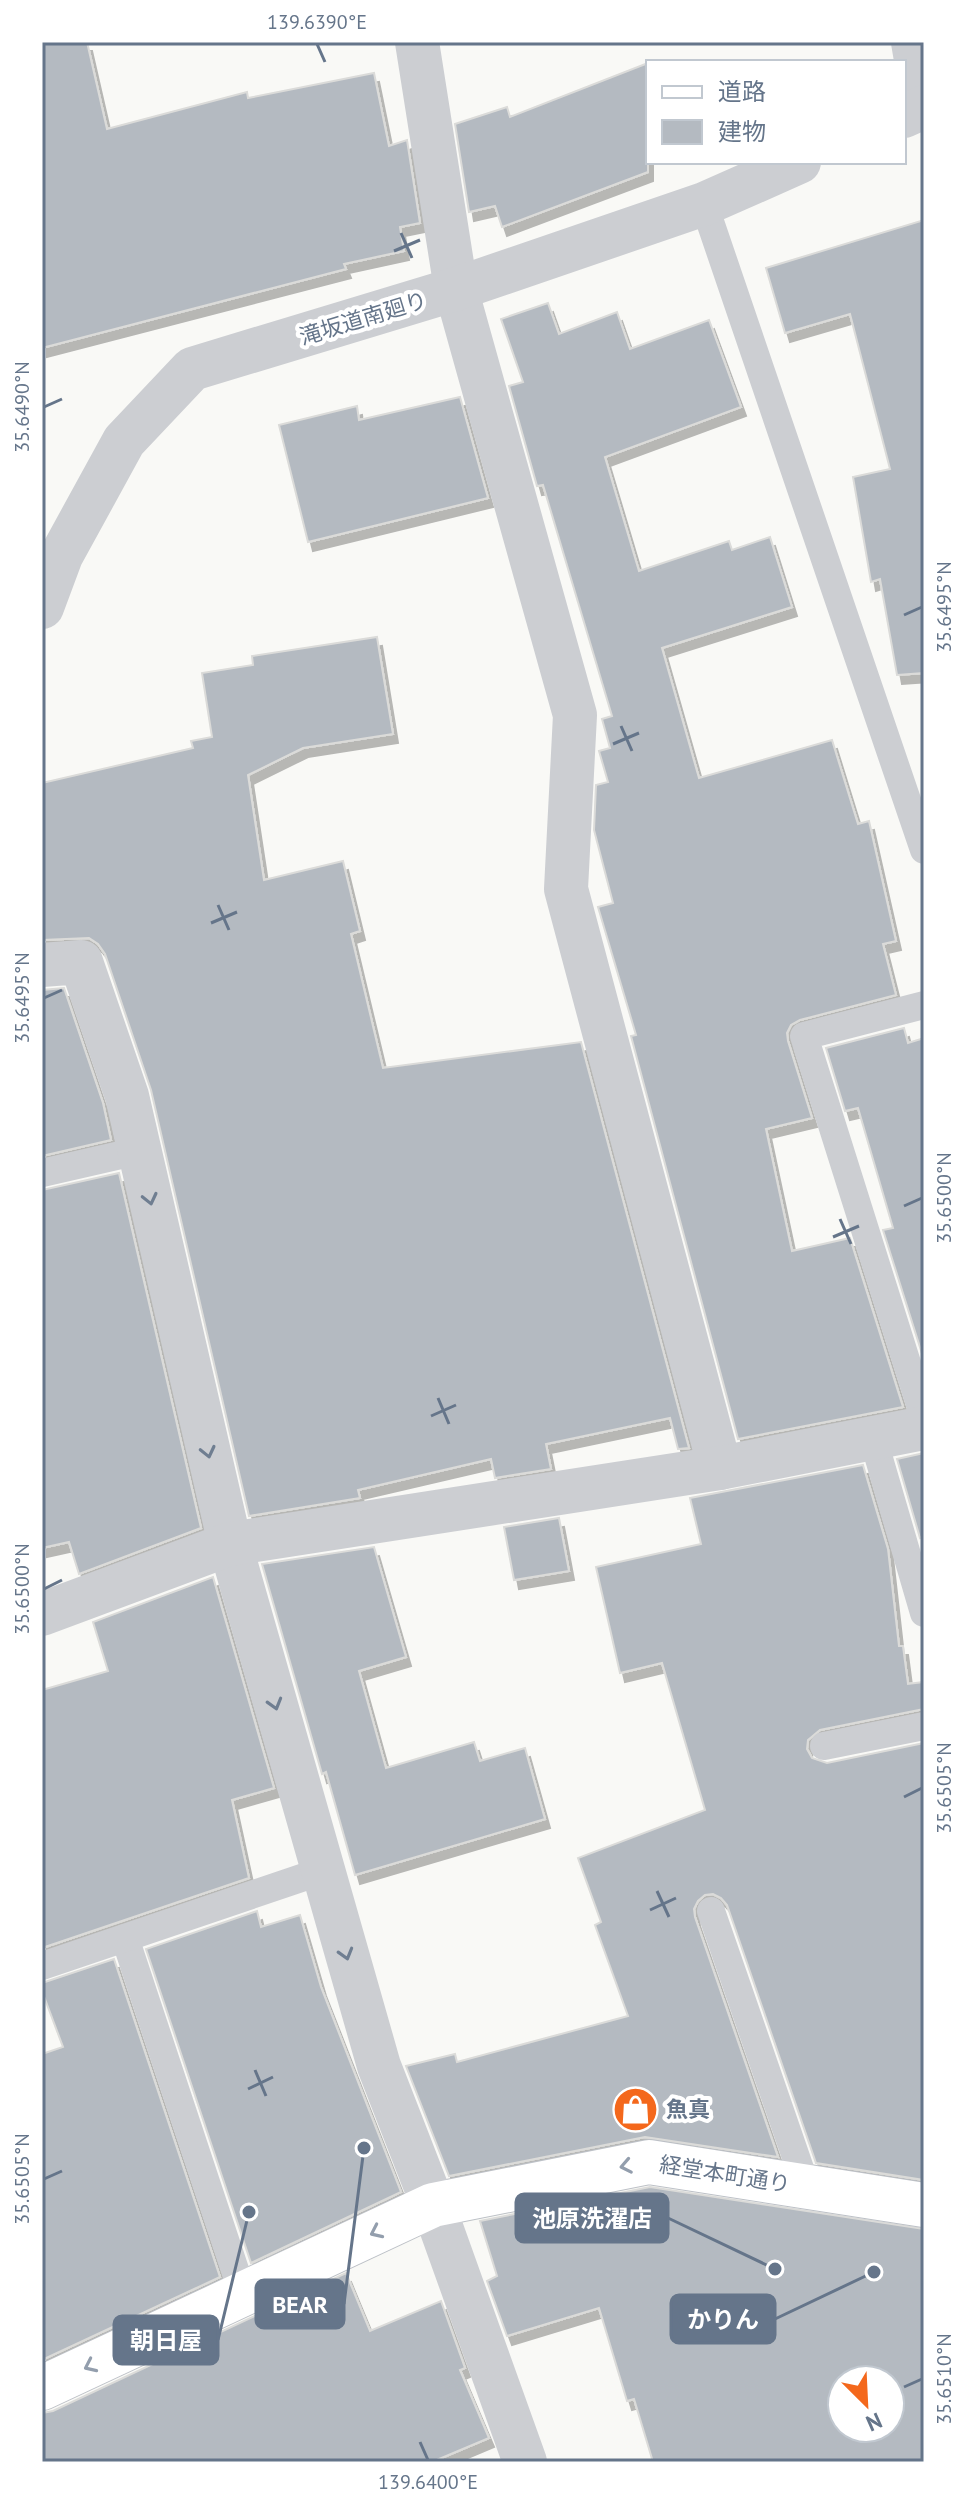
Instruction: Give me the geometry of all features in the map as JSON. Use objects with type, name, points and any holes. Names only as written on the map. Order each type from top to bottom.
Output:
[{"type":"main road","name":"経堂本町通り","points":[[42,2388],[433,2205],[649,2162],[924,2205]]},
{"type":"street","points":[[417,42],[456,289],[575,715],[566,889],[720,1468]]},
{"type":"street","points":[[913,42],[924,107]]},
{"type":"street","name":"滝坂道南廻り","points":[[42,607],[61,556],[124,441],[192,369],[456,289],[704,204],[794,164]]},
{"type":"street","points":[[42,965],[81,962],[127,1096],[230,1544],[322,1871],[379,2066],[433,2205],[525,2462]]},
{"type":"street","points":[[42,1614],[230,1544],[720,1468],[924,1428]]},
{"type":"lane","points":[[704,204],[924,850]]},
{"type":"lane","points":[[924,1005],[804,1036],[924,1417]]},
{"type":"lane","points":[[42,1173],[138,1151]]},
{"type":"lane","points":[[873,1438],[924,1613]]},
{"type":"lane","points":[[824,1746],[924,1726]]},
{"type":"lane","points":[[42,1966],[322,1871]]},
{"type":"lane","points":[[711,1911],[806,2186]]},
{"type":"lane","points":[[125,1938],[243,2294]]},
{"type":"building","points":[[42,42],[87,42],[107,129],[247,92],[248,98],[374,73],[389,146],[407,140],[420,223],[400,227],[404,251],[344,264],[346,269],[42,348]]},
{"type":"building","points":[[646,64],[648,172],[502,227],[495,206],[469,212],[455,124],[507,107],[510,117]]},
{"type":"building","points":[[924,220],[924,673],[897,675],[880,579],[871,582],[853,477],[890,469],[850,314],[785,333],[766,268]]},
{"type":"building","points":[[548,303],[559,334],[617,312],[630,349],[709,320],[741,407],[605,457],[639,571],[729,541],[732,550],[770,537],[792,607],[662,648],[699,778],[832,740],[858,824],[869,821],[896,941],[883,944],[896,995],[791,1025],[787,1033],[788,1041],[812,1118],[766,1129],[792,1251],[850,1238],[903,1407],[738,1439],[631,1036],[636,1035],[598,907],[613,903],[594,830],[596,785],[608,782],[599,751],[610,748],[602,719],[612,716],[543,485],[537,486],[509,386],[523,382],[501,319]]},
{"type":"building","points":[[460,397],[488,498],[308,542],[279,425],[357,406],[359,420]]},
{"type":"building","points":[[377,637],[393,734],[303,748],[248,775],[264,880],[343,861],[360,931],[351,934],[383,1068],[581,1042],[689,1448],[678,1449],[670,1418],[546,1444],[551,1469],[495,1478],[491,1459],[358,1490],[360,1498],[249,1516],[151,1090],[105,954],[89,938],[42,940],[42,783],[193,748],[191,741],[212,737],[202,673],[253,665],[252,656]]},
{"type":"building","points":[[64,988],[103,1103],[111,1140],[42,1156],[42,990]]},
{"type":"building","points":[[904,1028],[908,1043],[924,1038],[924,1360],[883,1230],[893,1228],[858,1108],[845,1111],[826,1048]]},
{"type":"building","points":[[119,1173],[201,1528],[79,1574],[69,1542],[42,1548],[42,1190]]},
{"type":"building","points":[[924,1453],[924,1536],[920,1538],[897,1459]]},
{"type":"building","points":[[863,1465],[888,1549],[899,1646],[903,1646],[908,1684],[924,1682],[924,1709],[820,1730],[808,1740],[807,1749],[812,1758],[827,1763],[924,1743],[924,2180],[816,2163],[727,1905],[713,1894],[705,1895],[698,1901],[694,1909],[695,1917],[778,2157],[645,2137],[449,2176],[406,2066],[455,2054],[457,2062],[628,2016],[595,1925],[601,1922],[578,1858],[705,1810],[662,1663],[620,1673],[596,1567],[701,1544],[690,1498]]},
{"type":"building","points":[[559,1518],[569,1571],[514,1580],[504,1527]]},
{"type":"building","points":[[374,1547],[406,1657],[359,1671],[386,1768],[474,1742],[480,1761],[525,1748],[545,1819],[355,1875],[326,1772],[322,1774],[262,1564]]},
{"type":"building","points":[[213,1577],[274,1788],[232,1800],[249,1878],[42,1948],[42,1690],[108,1671],[93,1622]]},
{"type":"building","points":[[257,1911],[261,1927],[300,1915],[321,1987],[401,2192],[251,2263],[146,1949]]},
{"type":"building","points":[[114,1959],[220,2277],[42,2360],[42,2054],[63,2047],[42,1991],[42,1983]]},
{"type":"building","points":[[650,2187],[924,2229],[924,2462],[653,2462],[634,2399],[627,2401],[599,2308],[507,2336],[487,2281],[497,2276],[480,2221]]},
{"type":"building","points":[[346,2273],[370,2331],[441,2301],[465,2368],[460,2370],[489,2438],[432,2462],[42,2462],[42,2413],[53,2411]]},
{"type":"place","name":"魚真","points":[[635,2109]]},
{"type":"place","name":"BEAR","points":[[364,2148]]},
{"type":"place","name":"朝日屋","points":[[249,2212]]},
{"type":"place","name":"池原洗濯店","points":[[775,2269]]},
{"type":"place","name":"かりん","points":[[874,2272]]}]
